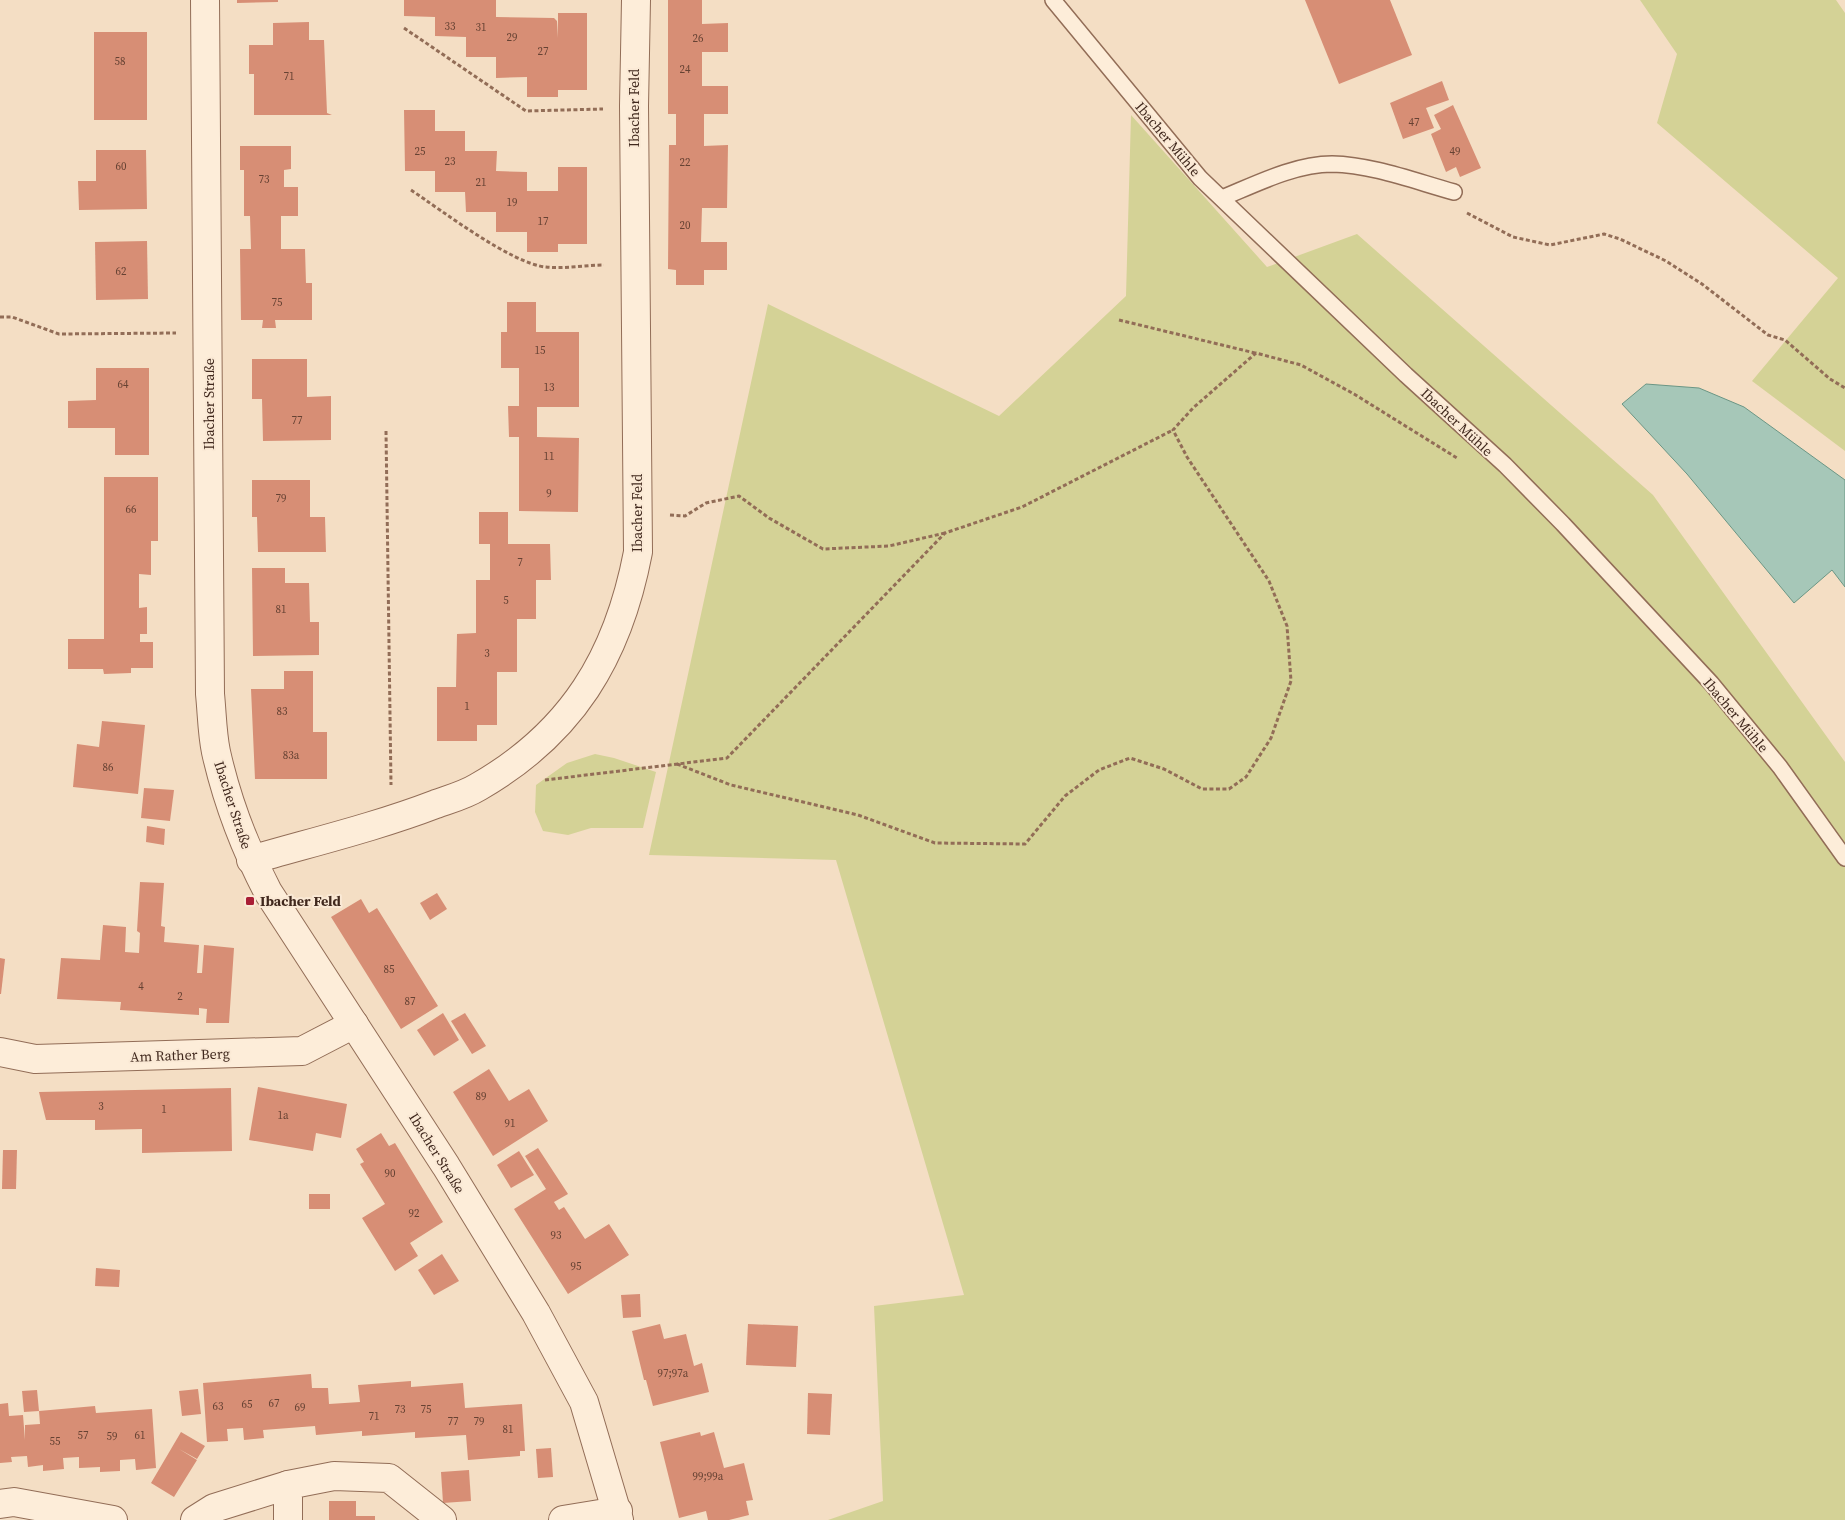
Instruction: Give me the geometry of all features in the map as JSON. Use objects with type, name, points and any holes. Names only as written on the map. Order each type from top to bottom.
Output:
[{"type":"street","name":"Ibacher Straße","points":[[205,0],[211,704],[215,750],[234,818],[251,860],[284,920],[446,1166],[540,1321],[584,1402],[619,1516]]},
{"type":"street","name":"Ibacher Feld","points":[[251,860],[392,820],[476,788],[524,758],[558,727],[591,682],[611,644],[627,603],[638,552],[634,106],[636,0]]},
{"type":"street","name":"Am Rather Berg","points":[[0,1052],[35,1059],[302,1051],[354,1024]]},
{"type":"street","points":[[195,1520],[214,1508],[288,1485],[334,1476],[389,1478],[442,1520]]},
{"type":"street","points":[[288,1485],[288,1520]]},
{"type":"street","points":[[0,1504],[14,1502],[112,1520]]},
{"type":"street","points":[[563,1520],[619,1516]]},
{"type":"lane","name":"Ibacher Mühle","points":[[1053,0],[1200,178],[1406,375],[1505,466],[1563,524],[1711,683],[1780,767],[1845,858]]},
{"type":"lane","points":[[1222,198],[1272,178],[1330,164],[1367,167],[1454,192]]},
{"type":"path","points":[[404,28],[526,110],[585,110],[634,106]]},
{"type":"path","points":[[410,190],[486,240],[523,260],[545,267],[635,263]]},
{"type":"path","points":[[1454,192],[1461,210],[1513,237],[1550,245],[1604,234],[1620,239],[1666,261],[1702,284],[1768,335],[1785,340],[1830,380],[1845,388]]},
{"type":"path","points":[[0,317],[12,317],[59,334],[209,333]]},
{"type":"path","points":[[1119,320],[1301,364],[1354,394],[1459,459]]},
{"type":"path","points":[[638,513],[685,516],[706,503],[738,496],[769,518],[823,549],[889,546],[945,533],[1022,507],[1173,430],[1193,408],[1256,353]]},
{"type":"path","points":[[677,764],[732,785],[858,815],[935,843],[1025,844],[1064,796],[1099,770],[1130,758],[1164,769],[1202,789],[1229,789],[1246,776],[1271,738],[1291,680],[1287,626],[1269,581],[1187,457],[1173,430]]},
{"type":"path","points":[[386,431],[392,820]]},
{"type":"path","points":[[544,780],[727,758],[945,533]]},
{"type":"shaded area","points":[[1640,0],[1836,0],[1845,13],[1845,451],[1752,381],[1838,278],[1657,123],[1677,54]]},
{"type":"shaded area","points":[[1131,115],[1267,267],[1357,234],[1653,495],[1845,762],[1845,1520],[828,1520],[883,1501],[874,1306],[964,1295],[836,860],[649,855],[768,304],[999,416],[1126,296]]},
{"type":"shaded area","points":[[1646,384],[1699,388],[1744,407],[1845,480],[1845,587],[1832,570],[1794,603],[1687,474],[1622,404]]},
{"type":"shaded area","points":[[595,754],[614,758],[656,772],[643,828],[591,828],[568,835],[543,831],[535,812],[536,785],[567,763]]},
{"type":"building","points":[[237,0],[278,0],[278,2],[237,3]]},
{"type":"building","points":[[404,0],[496,0],[496,17],[554,18],[557,21],[558,38],[558,13],[587,13],[587,90],[558,90],[558,97],[527,97],[527,77],[496,78],[496,57],[466,57],[466,37],[435,36],[435,17],[404,16]]},
{"type":"building","points":[[668,0],[702,0],[702,24],[728,23],[728,52],[702,52],[702,86],[728,86],[728,114],[704,114],[704,146],[728,145],[727,208],[702,208],[701,242],[727,242],[727,270],[704,270],[704,285],[676,285],[676,270],[668,269],[669,145],[676,145],[676,114],[668,114]]},
{"type":"building","points":[[1305,0],[1390,0],[1412,55],[1339,84]]},
{"type":"building","points":[[309,22],[309,40],[324,40],[327,113],[332,115],[254,115],[254,74],[249,74],[249,45],[273,45],[273,23]]},
{"type":"building","points":[[94,32],[147,32],[147,120],[94,120]]},
{"type":"building","points":[[1442,81],[1449,100],[1426,108],[1434,128],[1403,139],[1390,103]]},
{"type":"building","points":[[1453,105],[1481,168],[1460,177],[1456,167],[1446,172],[1431,134],[1441,129],[1434,115]]},
{"type":"building","points":[[404,110],[435,110],[435,131],[465,131],[465,151],[497,151],[496,171],[527,172],[527,191],[558,191],[558,167],[587,167],[587,244],[558,244],[558,252],[527,252],[527,232],[496,232],[496,212],[466,212],[465,192],[435,192],[435,171],[405,171]]},
{"type":"building","points":[[240,146],[291,146],[291,169],[284,170],[284,187],[298,187],[298,216],[281,216],[281,249],[305,249],[306,283],[312,283],[312,320],[275,320],[276,328],[262,328],[263,320],[241,320],[240,249],[251,249],[250,216],[244,216],[244,170],[240,170]]},
{"type":"building","points":[[96,150],[146,150],[147,209],[79,210],[78,181],[96,181]]},
{"type":"building","points":[[147,241],[148,299],[96,300],[95,242]]},
{"type":"building","points":[[507,302],[536,302],[536,332],[579,332],[579,407],[537,407],[537,437],[579,438],[578,512],[519,511],[519,437],[509,437],[508,406],[519,406],[519,368],[501,368],[501,332],[507,332]]},
{"type":"building","points":[[252,359],[307,359],[307,397],[331,396],[331,440],[263,441],[262,399],[252,399]]},
{"type":"building","points":[[96,368],[149,368],[149,455],[115,455],[115,428],[68,428],[68,401],[96,400]]},
{"type":"building","points":[[104,477],[158,477],[158,541],[151,541],[151,575],[139,574],[139,608],[147,607],[147,634],[140,634],[140,642],[153,642],[153,668],[131,668],[131,673],[104,674],[103,669],[68,669],[68,639],[104,639]]},
{"type":"building","points":[[252,480],[310,480],[310,517],[325,517],[326,552],[258,552],[257,517],[252,517]]},
{"type":"building","points":[[479,512],[508,512],[508,544],[550,544],[551,580],[536,580],[536,619],[517,619],[517,672],[497,672],[497,725],[477,725],[477,741],[437,741],[437,687],[456,687],[457,634],[476,633],[476,580],[490,580],[490,544],[479,544]]},
{"type":"building","points":[[252,568],[285,568],[285,583],[309,583],[310,622],[319,622],[319,655],[253,656]]},
{"type":"building","points":[[284,671],[313,671],[313,732],[327,732],[327,779],[255,779],[251,689],[284,689]]},
{"type":"building","points":[[102,721],[145,725],[138,794],[73,787],[77,744],[99,747]]},
{"type":"building","points":[[144,788],[174,790],[170,821],[141,818]]},
{"type":"building","points":[[147,826],[165,829],[164,845],[146,842]]},
{"type":"building","points":[[140,882],[164,883],[161,926],[165,927],[164,942],[199,945],[197,973],[202,973],[204,945],[234,948],[229,1023],[206,1023],[207,1009],[199,1008],[199,1015],[120,1010],[121,1002],[57,999],[61,958],[100,960],[103,925],[126,927],[125,952],[139,953],[140,933],[137,931]]},
{"type":"building","points":[[437,893],[447,909],[430,920],[420,903]]},
{"type":"building","points":[[361,899],[369,913],[377,908],[438,1006],[401,1029],[331,917]]},
{"type":"building","points":[[0,958],[5,959],[1,994],[0,994]]},
{"type":"building","points":[[443,1013],[459,1040],[434,1056],[417,1030]]},
{"type":"building","points":[[465,1013],[486,1046],[472,1054],[451,1021]]},
{"type":"building","points":[[489,1069],[509,1101],[529,1089],[548,1121],[493,1156],[453,1092]]},
{"type":"building","points":[[258,1087],[347,1104],[341,1138],[316,1133],[313,1151],[249,1140]]},
{"type":"building","points":[[231,1088],[232,1151],[142,1153],[142,1129],[95,1130],[95,1120],[46,1120],[39,1092]]},
{"type":"building","points":[[381,1133],[389,1146],[395,1143],[443,1222],[410,1243],[418,1256],[395,1271],[362,1218],[385,1204],[360,1164],[364,1162],[356,1149]]},
{"type":"building","points":[[538,1148],[568,1194],[554,1202],[559,1210],[564,1207],[585,1239],[609,1224],[629,1255],[568,1294],[514,1209],[546,1189],[525,1156]]},
{"type":"building","points":[[3,1150],[17,1150],[16,1189],[2,1189]]},
{"type":"building","points":[[519,1151],[534,1175],[511,1188],[497,1165]]},
{"type":"building","points":[[309,1194],[330,1194],[330,1209],[309,1209]]},
{"type":"building","points":[[442,1254],[459,1281],[434,1295],[418,1270]]},
{"type":"building","points":[[96,1268],[120,1270],[119,1287],[95,1286]]},
{"type":"building","points":[[640,1294],[641,1317],[623,1318],[621,1295]]},
{"type":"building","points":[[660,1324],[664,1339],[686,1334],[694,1366],[702,1363],[709,1392],[653,1406],[646,1380],[644,1380],[632,1331]]},
{"type":"building","points":[[748,1324],[798,1326],[796,1367],[746,1365]]},
{"type":"building","points":[[311,1374],[312,1388],[328,1388],[329,1404],[360,1402],[358,1385],[411,1381],[411,1387],[463,1383],[465,1408],[522,1404],[525,1451],[520,1451],[520,1456],[468,1460],[466,1435],[415,1438],[415,1432],[362,1436],[362,1431],[316,1435],[315,1426],[263,1430],[264,1438],[244,1440],[243,1428],[227,1429],[228,1441],[207,1442],[203,1383]]},
{"type":"building","points":[[198,1389],[201,1414],[182,1416],[179,1391]]},
{"type":"building","points":[[37,1390],[39,1411],[24,1412],[22,1391]]},
{"type":"building","points":[[808,1393],[832,1394],[830,1435],[807,1434]]},
{"type":"building","points":[[8,1403],[9,1416],[23,1415],[25,1440],[25,1425],[40,1424],[39,1411],[95,1406],[96,1413],[152,1409],[156,1468],[136,1470],[135,1459],[120,1460],[120,1471],[100,1472],[100,1467],[79,1468],[79,1457],[63,1458],[64,1469],[43,1471],[43,1465],[28,1467],[27,1456],[11,1457],[12,1462],[0,1463],[0,1404]]},
{"type":"building","points":[[181,1432],[205,1446],[197,1459],[179,1449],[197,1460],[174,1497],[151,1483]]},
{"type":"building","points":[[700,1432],[701,1436],[714,1432],[724,1468],[744,1463],[753,1500],[746,1501],[749,1515],[729,1520],[708,1520],[706,1511],[679,1518],[660,1442]]},
{"type":"building","points":[[551,1448],[553,1477],[538,1478],[536,1449]]},
{"type":"building","points":[[469,1470],[471,1501],[443,1503],[441,1472]]},
{"type":"building","points":[[329,1501],[356,1501],[356,1516],[375,1516],[375,1520],[329,1520]]},
{"type":"place","name":"Ibacher Feld","points":[[250,901]]}]
